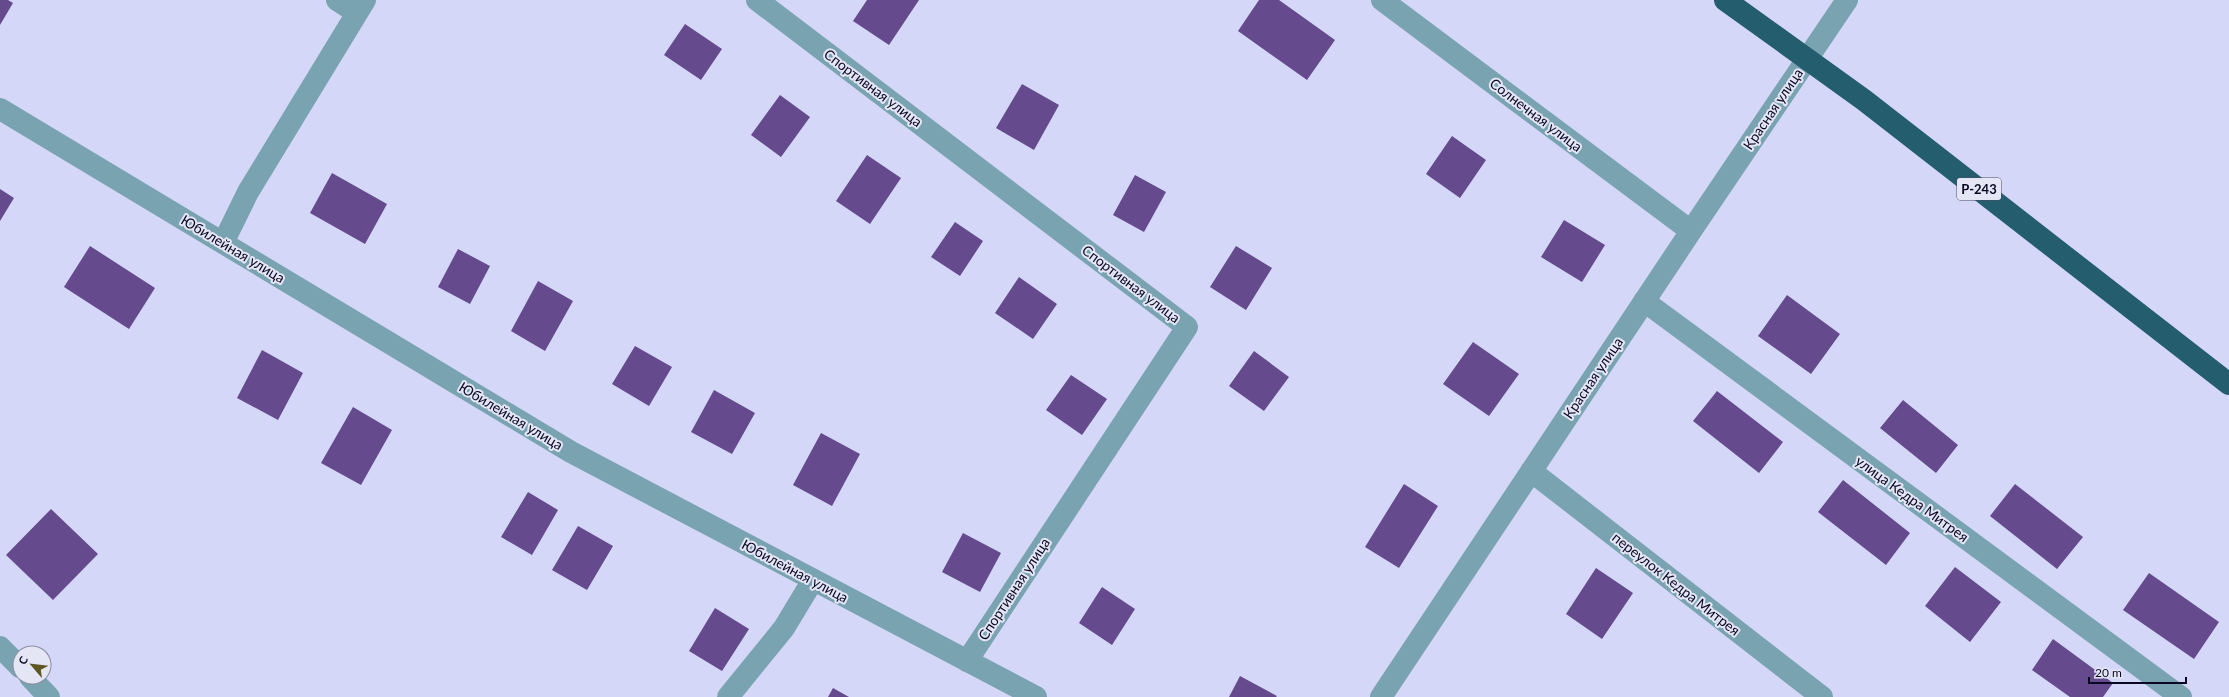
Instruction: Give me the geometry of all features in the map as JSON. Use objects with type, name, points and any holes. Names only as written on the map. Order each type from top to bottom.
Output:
[{"type":"highway","name":"Р-243","points":[[1725,0],[1806,60],[1864,100],[2229,384]]},
{"type":"street","points":[[222,243],[248,192],[361,6],[337,0]]},
{"type":"street","name":"Спортивная улица","points":[[757,0],[1187,327],[967,661]]},
{"type":"street","name":"Солнечная улица","points":[[1382,0],[1690,230]]},
{"type":"street","name":"Красная улица","points":[[1381,697],[1690,230],[1847,0]]},
{"type":"street","name":"Юбилейная улица","points":[[0,109],[571,452],[1036,697]]},
{"type":"street","name":"улица Кедра Митрея","points":[[1644,301],[2181,697]]},
{"type":"street","name":"переулок Кедра Митрея","points":[[1531,471],[1822,697]]},
{"type":"street","points":[[728,697],[784,628],[813,580]]},
{"type":"street","points":[[0,647],[12,660]]},
{"type":"street","points":[[38,685],[50,697]]},
{"type":"building","points":[[0,0],[8,0],[13,3],[0,25]]},
{"type":"building","points":[[867,0],[919,0],[889,45],[853,21]]},
{"type":"building","points":[[1259,0],[1279,0],[1335,40],[1307,80],[1238,31]]},
{"type":"building","points":[[685,24],[722,49],[701,80],[664,55]]},
{"type":"building","points":[[1022,84],[1059,105],[1034,150],[996,128]]},
{"type":"building","points":[[780,95],[810,117],[781,157],[751,135]]},
{"type":"building","points":[[1452,136],[1486,160],[1460,198],[1426,174]]},
{"type":"building","points":[[867,155],[901,178],[870,224],[836,201]]},
{"type":"building","points":[[332,173],[387,204],[365,244],[310,213]]},
{"type":"building","points":[[1135,175],[1166,192],[1144,232],[1113,215]]},
{"type":"building","points":[[0,189],[14,198],[0,221]]},
{"type":"building","points":[[1564,220],[1605,245],[1582,282],[1541,257]]},
{"type":"building","points":[[955,222],[983,241],[960,276],[931,257]]},
{"type":"building","points":[[90,246],[155,288],[129,329],[64,287]]},
{"type":"building","points":[[1236,246],[1272,268],[1246,310],[1210,287]]},
{"type":"building","points":[[458,249],[490,266],[470,304],[438,287]]},
{"type":"building","points":[[1019,277],[1057,304],[1033,339],[995,313]]},
{"type":"building","points":[[538,281],[573,301],[545,351],[511,331]]},
{"type":"building","points":[[1787,295],[1840,334],[1811,374],[1758,336]]},
{"type":"building","points":[[1473,342],[1519,374],[1489,416],[1443,384]]},
{"type":"building","points":[[635,346],[672,367],[649,406],[612,384]]},
{"type":"building","points":[[262,350],[303,373],[278,420],[237,398]]},
{"type":"building","points":[[1254,351],[1289,377],[1264,411],[1229,386]]},
{"type":"building","points":[[1071,375],[1107,399],[1082,435],[1046,410]]},
{"type":"building","points":[[714,390],[755,413],[732,454],[691,432]]},
{"type":"building","points":[[1717,391],[1783,442],[1759,473],[1693,421]]},
{"type":"building","points":[[1903,400],[1958,445],[1936,473],[1880,428]]},
{"type":"building","points":[[353,407],[392,430],[361,485],[321,463]]},
{"type":"building","points":[[821,433],[860,454],[832,506],[793,485]]},
{"type":"building","points":[[1843,480],[1910,533],[1886,565],[1818,512]]},
{"type":"building","points":[[1404,484],[1438,506],[1399,568],[1365,547]]},
{"type":"building","points":[[2015,484],[2083,537],[2057,569],[1990,516]]},
{"type":"building","points":[[528,492],[558,510],[532,555],[501,537]]},
{"type":"building","points":[[51,509],[98,554],[53,600],[6,555]]},
{"type":"building","points":[[578,526],[613,546],[587,590],[552,570]]},
{"type":"building","points":[[963,533],[1001,553],[980,592],[942,572]]},
{"type":"building","points":[[1955,567],[2001,602],[1970,642],[1925,606]]},
{"type":"building","points":[[1596,568],[1633,593],[1602,639],[1566,614]]},
{"type":"building","points":[[2149,573],[2219,622],[2194,659],[2123,610]]},
{"type":"building","points":[[1102,587],[1135,609],[1112,645],[1079,623]]},
{"type":"building","points":[[715,608],[749,629],[722,671],[689,651]]},
{"type":"building","points":[[2053,639],[2113,683],[2103,697],[2070,697],[2032,670]]},
{"type":"building","points":[[1240,676],[1277,696],[1229,697]]},
{"type":"building","points":[[833,688],[849,697],[828,697]]}]
